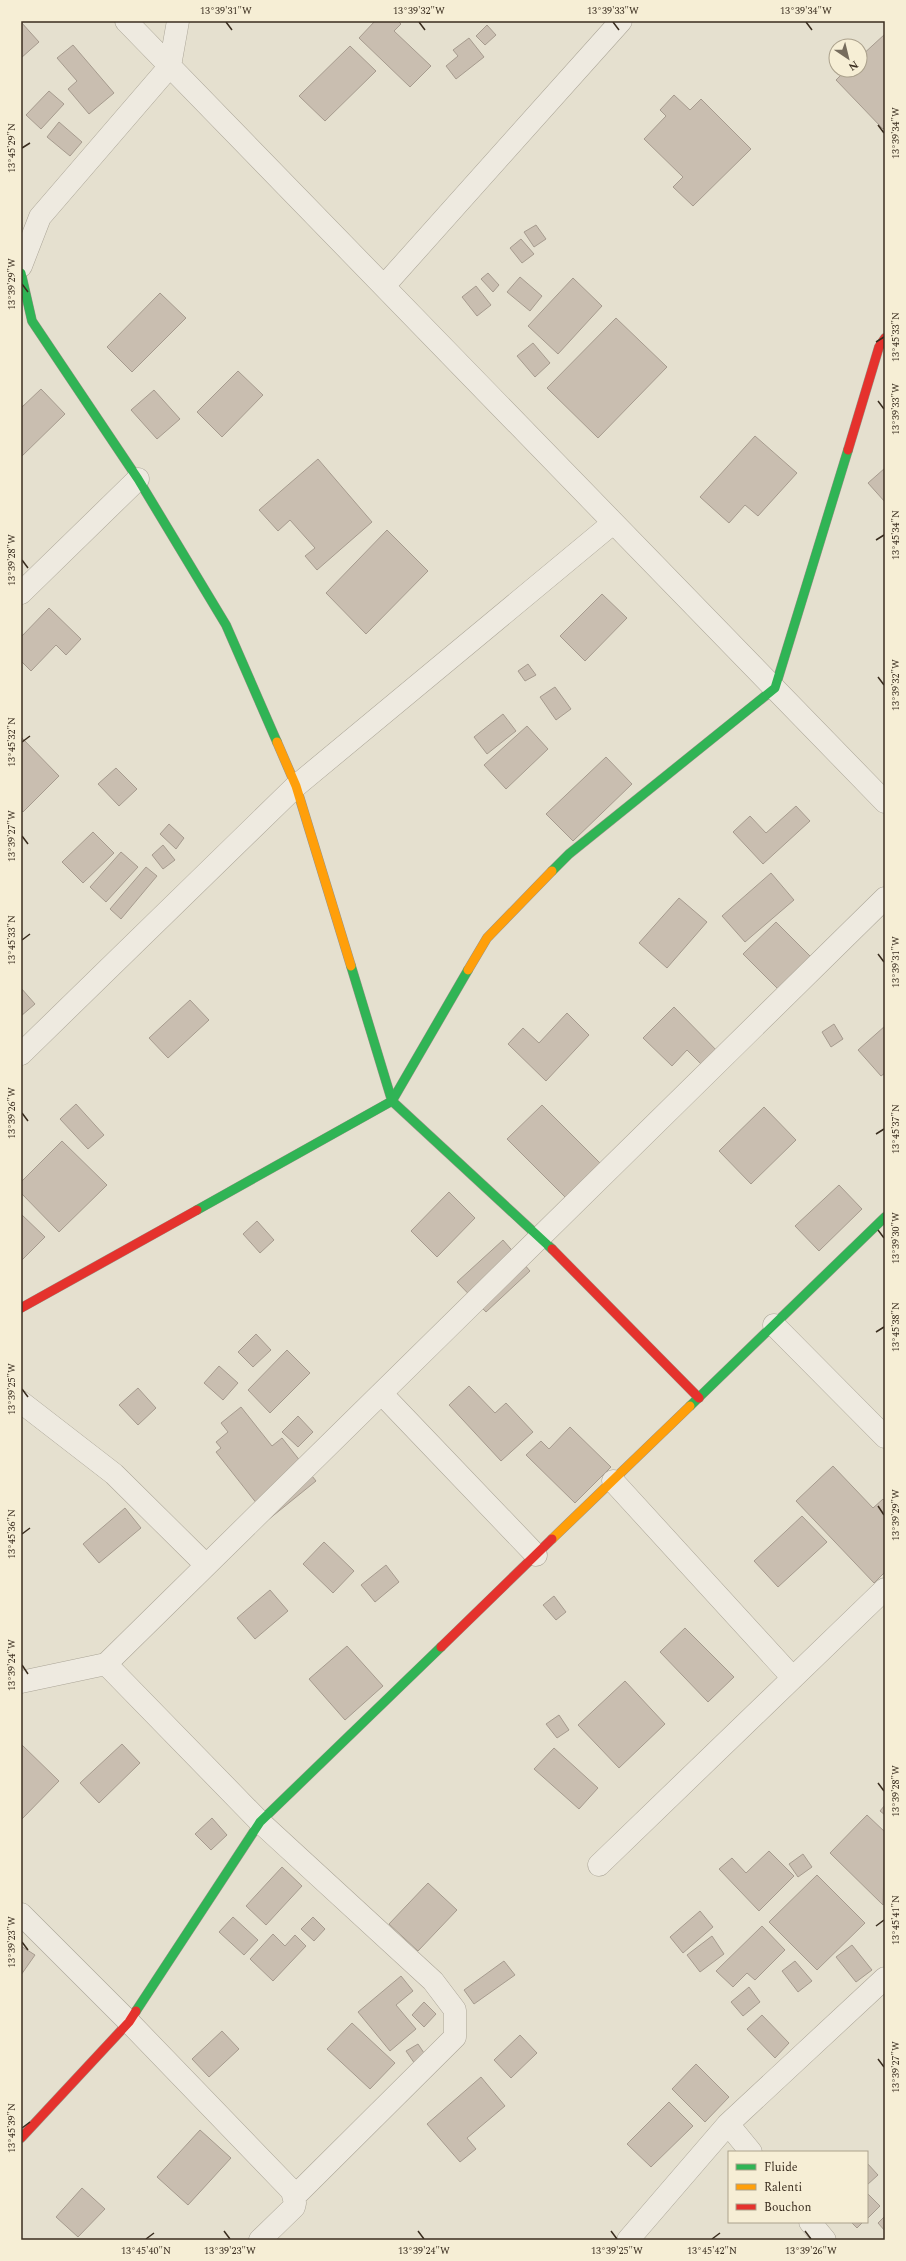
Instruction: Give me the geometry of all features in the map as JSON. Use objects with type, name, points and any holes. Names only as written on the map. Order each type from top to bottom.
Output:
[{"type":"street","points":[[126,21],[885,802]]},
{"type":"street","points":[[21,266],[40,217],[170,66],[178,21]]},
{"type":"street","points":[[384,286],[621,21]]},
{"type":"street","points":[[21,273],[32,321],[138,479],[226,625],[296,786],[392,1101],[540,1237],[699,1398]]},
{"type":"street","points":[[21,1308],[392,1101],[487,938],[569,854],[775,688],[883,346]]},
{"type":"street","points":[[21,593],[138,479]]},
{"type":"street","points":[[21,1054],[296,786],[613,523]]},
{"type":"street","points":[[21,1682],[106,1664],[885,898]]},
{"type":"street","points":[[21,2138],[129,2022],[260,1822],[885,1218]]},
{"type":"street","points":[[774,1325],[885,1437]]},
{"type":"street","points":[[382,1394],[536,1555]]},
{"type":"street","points":[[21,1402],[114,1474],[206,1565]]},
{"type":"street","points":[[613,1481],[793,1678]]},
{"type":"street","points":[[599,1865],[885,1589]]},
{"type":"street","points":[[106,1664],[260,1822],[432,1981],[455,2010],[456,2037],[294,2197]]},
{"type":"street","points":[[21,1914],[129,2022],[286,2184],[294,2197],[294,2207],[260,2240]]},
{"type":"street","points":[[628,2240],[728,2124],[885,1978]]},
{"type":"street","points":[[728,2124],[750,2151]]},
{"type":"street","points":[[811,2223],[825,2240]]},
{"type":"building","points":[[375,21],[398,21],[401,24],[394,31],[431,66],[410,87],[359,38]]},
{"type":"building","points":[[21,22],[39,42],[21,58]]},
{"type":"building","points":[[487,25],[496,35],[485,45],[476,36]]},
{"type":"building","points":[[885,34],[885,127],[883,129],[836,80],[838,78],[868,78],[868,50]]},
{"type":"building","points":[[469,38],[484,57],[456,79],[446,66],[458,56],[453,50]]},
{"type":"building","points":[[73,45],[114,93],[89,114],[68,89],[77,81],[57,58]]},
{"type":"building","points":[[350,46],[376,71],[325,121],[299,96]]},
{"type":"building","points":[[49,91],[64,104],[41,129],[26,115]]},
{"type":"building","points":[[674,95],[690,110],[701,99],[751,149],[693,206],[673,187],[683,177],[644,139],[666,116],[660,110]]},
{"type":"building","points":[[59,122],[82,142],[70,156],[47,137]]},
{"type":"building","points":[[536,225],[546,239],[534,247],[524,232]]},
{"type":"building","points":[[521,239],[534,254],[522,263],[510,248]]},
{"type":"building","points":[[488,273],[499,285],[493,292],[481,279]]},
{"type":"building","points":[[520,277],[542,296],[530,311],[507,292]]},
{"type":"building","points":[[573,278],[602,306],[558,354],[528,326]]},
{"type":"building","points":[[476,286],[491,305],[477,316],[462,297]]},
{"type":"building","points":[[160,293],[186,318],[132,372],[107,347]]},
{"type":"building","points":[[616,318],[667,367],[598,438],[547,388]]},
{"type":"building","points":[[533,343],[550,363],[535,377],[517,356]]},
{"type":"building","points":[[238,371],[263,395],[222,437],[197,412]]},
{"type":"building","points":[[41,389],[65,414],[21,457],[21,408]]},
{"type":"building","points":[[154,390],[180,419],[157,439],[131,410]]},
{"type":"building","points":[[755,436],[797,473],[758,516],[745,505],[729,523],[700,497]]},
{"type":"building","points":[[318,459],[372,522],[317,570],[305,556],[315,548],[290,520],[278,531],[259,510]]},
{"type":"building","points":[[885,468],[885,502],[868,483]]},
{"type":"building","points":[[387,530],[428,571],[366,634],[326,593]]},
{"type":"building","points":[[602,594],[627,618],[585,661],[560,636]]},
{"type":"building","points":[[49,608],[81,639],[66,655],[56,645],[31,671],[21,661],[21,637]]},
{"type":"building","points":[[528,664],[536,675],[525,681],[518,671]]},
{"type":"building","points":[[555,687],[571,709],[556,720],[540,697]]},
{"type":"building","points":[[503,714],[516,731],[487,754],[474,737]]},
{"type":"building","points":[[527,726],[548,749],[506,789],[484,765]]},
{"type":"building","points":[[21,737],[59,776],[23,812],[21,810]]},
{"type":"building","points":[[606,757],[632,784],[573,841],[546,814]]},
{"type":"building","points":[[116,768],[137,789],[119,806],[98,784]]},
{"type":"building","points":[[796,806],[810,821],[763,864],[733,832],[750,816],[766,833]]},
{"type":"building","points":[[169,824],[184,838],[176,849],[160,834]]},
{"type":"building","points":[[93,832],[114,853],[83,883],[62,862]]},
{"type":"building","points":[[163,845],[175,860],[163,869],[152,855]]},
{"type":"building","points":[[121,852],[138,867],[106,902],[90,887]]},
{"type":"building","points":[[146,867],[157,876],[121,919],[110,909]]},
{"type":"building","points":[[771,873],[794,900],[745,942],[722,916]]},
{"type":"building","points":[[679,898],[707,922],[667,968],[639,943]]},
{"type":"building","points":[[776,922],[822,968],[790,1001],[743,954]]},
{"type":"building","points":[[21,988],[35,1004],[21,1016]]},
{"type":"building","points":[[190,1000],[209,1020],[168,1058],[149,1038]]},
{"type":"building","points":[[674,1007],[723,1057],[708,1071],[687,1050],[672,1066],[643,1038]]},
{"type":"building","points":[[567,1013],[589,1035],[546,1081],[508,1044],[523,1028],[539,1043]]},
{"type":"building","points":[[834,1024],[843,1039],[831,1047],[822,1032]]},
{"type":"building","points":[[885,1026],[885,1073],[881,1076],[858,1050]]},
{"type":"building","points":[[76,1104],[104,1135],[88,1149],[60,1119]]},
{"type":"building","points":[[542,1105],[603,1166],[568,1200],[507,1139]]},
{"type":"building","points":[[764,1107],[796,1140],[751,1184],[719,1151]]},
{"type":"building","points":[[62,1141],[107,1185],[59,1232],[21,1193],[21,1182]]},
{"type":"building","points":[[839,1185],[862,1209],[819,1251],[795,1226]]},
{"type":"building","points":[[449,1192],[475,1218],[437,1257],[411,1231]]},
{"type":"building","points":[[21,1214],[45,1237],[21,1261]]},
{"type":"building","points":[[257,1221],[274,1240],[260,1253],[243,1234]]},
{"type":"building","points":[[503,1240],[530,1271],[486,1312],[457,1282]]},
{"type":"building","points":[[256,1334],[271,1350],[253,1367],[238,1352]]},
{"type":"building","points":[[287,1350],[310,1373],[270,1413],[248,1390]]},
{"type":"building","points":[[219,1366],[238,1383],[223,1400],[204,1383]]},
{"type":"building","points":[[469,1386],[495,1413],[506,1403],[533,1432],[501,1461],[449,1405]]},
{"type":"building","points":[[138,1388],[156,1408],[138,1425],[119,1405]]},
{"type":"building","points":[[241,1407],[272,1446],[282,1438],[316,1481],[269,1519],[216,1452],[221,1448],[216,1442],[228,1432],[221,1423]]},
{"type":"building","points":[[298,1416],[313,1432],[298,1447],[282,1432]]},
{"type":"building","points":[[570,1427],[611,1467],[575,1503],[526,1455],[541,1441],[549,1449]]},
{"type":"building","points":[[833,1466],[873,1508],[883,1499],[885,1501],[885,1572],[874,1583],[796,1501]]},
{"type":"building","points":[[125,1508],[141,1528],[99,1563],[83,1544]]},
{"type":"building","points":[[802,1516],[827,1542],[778,1587],[754,1561]]},
{"type":"building","points":[[324,1542],[354,1571],[333,1593],[303,1564]]},
{"type":"building","points":[[386,1565],[399,1582],[375,1602],[361,1585]]},
{"type":"building","points":[[270,1590],[288,1611],[255,1639],[237,1618]]},
{"type":"building","points":[[554,1596],[566,1612],[556,1620],[543,1605]]},
{"type":"building","points":[[685,1628],[734,1677],[708,1702],[660,1652]]},
{"type":"building","points":[[347,1646],[383,1686],[345,1720],[309,1679]]},
{"type":"building","points":[[625,1681],[665,1724],[619,1768],[578,1725]]},
{"type":"building","points":[[559,1715],[569,1730],[557,1738],[546,1724]]},
{"type":"building","points":[[21,1744],[59,1781],[21,1820]]},
{"type":"building","points":[[122,1744],[140,1763],[99,1803],[80,1783]]},
{"type":"building","points":[[554,1748],[598,1788],[579,1809],[534,1769]]},
{"type":"building","points":[[885,1805],[885,1815],[880,1811]]},
{"type":"building","points":[[867,1815],[885,1832],[883,1905],[830,1853]]},
{"type":"building","points":[[212,1818],[227,1835],[211,1850],[195,1834]]},
{"type":"building","points":[[769,1851],[794,1876],[759,1911],[719,1869],[732,1858],[746,1873]]},
{"type":"building","points":[[803,1854],[812,1867],[798,1877],[789,1864]]},
{"type":"building","points":[[282,1867],[302,1886],[266,1925],[246,1906]]},
{"type":"building","points":[[817,1875],[865,1923],[817,1970],[769,1922]]},
{"type":"building","points":[[428,1883],[457,1910],[418,1951],[389,1924]]},
{"type":"building","points":[[700,1911],[713,1927],[683,1953],[670,1937]]},
{"type":"building","points":[[233,1917],[258,1940],[244,1955],[219,1932]]},
{"type":"building","points":[[313,1917],[325,1929],[314,1941],[301,1929]]},
{"type":"building","points":[[762,1926],[785,1950],[755,1980],[747,1973],[733,1987],[716,1971]]},
{"type":"building","points":[[273,1934],[285,1946],[295,1935],[306,1946],[273,1981],[250,1959]]},
{"type":"building","points":[[712,1936],[724,1954],[700,1972],[687,1955]]},
{"type":"building","points":[[852,1945],[872,1970],[856,1982],[836,1957]]},
{"type":"building","points":[[21,1946],[35,1955],[21,1975]]},
{"type":"building","points":[[504,1961],[515,1975],[474,2004],[464,1990]]},
{"type":"building","points":[[795,1961],[812,1981],[798,1992],[782,1971]]},
{"type":"building","points":[[401,1976],[413,1991],[396,2005],[416,2029],[390,2051],[358,2012]]},
{"type":"building","points":[[749,1987],[760,2002],[743,2016],[731,2002]]},
{"type":"building","points":[[424,2002],[436,2014],[424,2027],[412,2015]]},
{"type":"building","points":[[762,2015],[789,2043],[775,2058],[747,2029]]},
{"type":"building","points":[[352,2023],[395,2063],[370,2089],[327,2049]]},
{"type":"building","points":[[222,2031],[239,2049],[209,2077],[192,2059]]},
{"type":"building","points":[[520,2035],[537,2053],[511,2078],[494,2060]]},
{"type":"building","points":[[418,2044],[426,2056],[415,2064],[406,2051]]},
{"type":"building","points":[[696,2064],[729,2097],[705,2122],[672,2089]]},
{"type":"building","points":[[481,2077],[505,2106],[467,2138],[476,2149],[460,2162],[427,2124]]},
{"type":"building","points":[[669,2102],[693,2126],[651,2167],[627,2144]]},
{"type":"building","points":[[200,2130],[231,2158],[188,2205],[157,2177]]},
{"type":"building","points":[[868,2164],[878,2175],[868,2184]]},
{"type":"building","points":[[82,2188],[105,2209],[78,2237],[56,2217]]},
{"type":"building","points":[[868,2194],[880,2206],[868,2218]]},
{"type":"building","points":[[885,2216],[885,2231],[878,2223]]},
{"type":"building","points":[[852,2223],[862,2223],[857,2228]]},
{"type":"traffic: fast","points":[[21,273],[32,321],[138,479],[226,625],[277,742]]},
{"type":"traffic: fast","points":[[552,871],[569,854],[775,688],[848,450]]},
{"type":"traffic: fast","points":[[351,966],[392,1101],[552,1249]]},
{"type":"traffic: fast","points":[[197,1210],[392,1101],[468,970]]},
{"type":"traffic: fast","points":[[690,1406],[885,1217]]},
{"type":"traffic: fast","points":[[136,2011],[260,1822],[441,1647]]},
{"type":"traffic: slow","points":[[277,742],[296,786],[351,966]]},
{"type":"traffic: slow","points":[[468,970],[487,938],[552,871]]},
{"type":"traffic: slow","points":[[552,1539],[690,1406]]},
{"type":"traffic: jam","points":[[848,450],[879,347],[885,338]]},
{"type":"traffic: jam","points":[[21,1308],[197,1210]]},
{"type":"traffic: jam","points":[[552,1249],[699,1398]]},
{"type":"traffic: jam","points":[[441,1647],[552,1539]]},
{"type":"traffic: jam","points":[[21,2138],[129,2022],[136,2011]]}]
